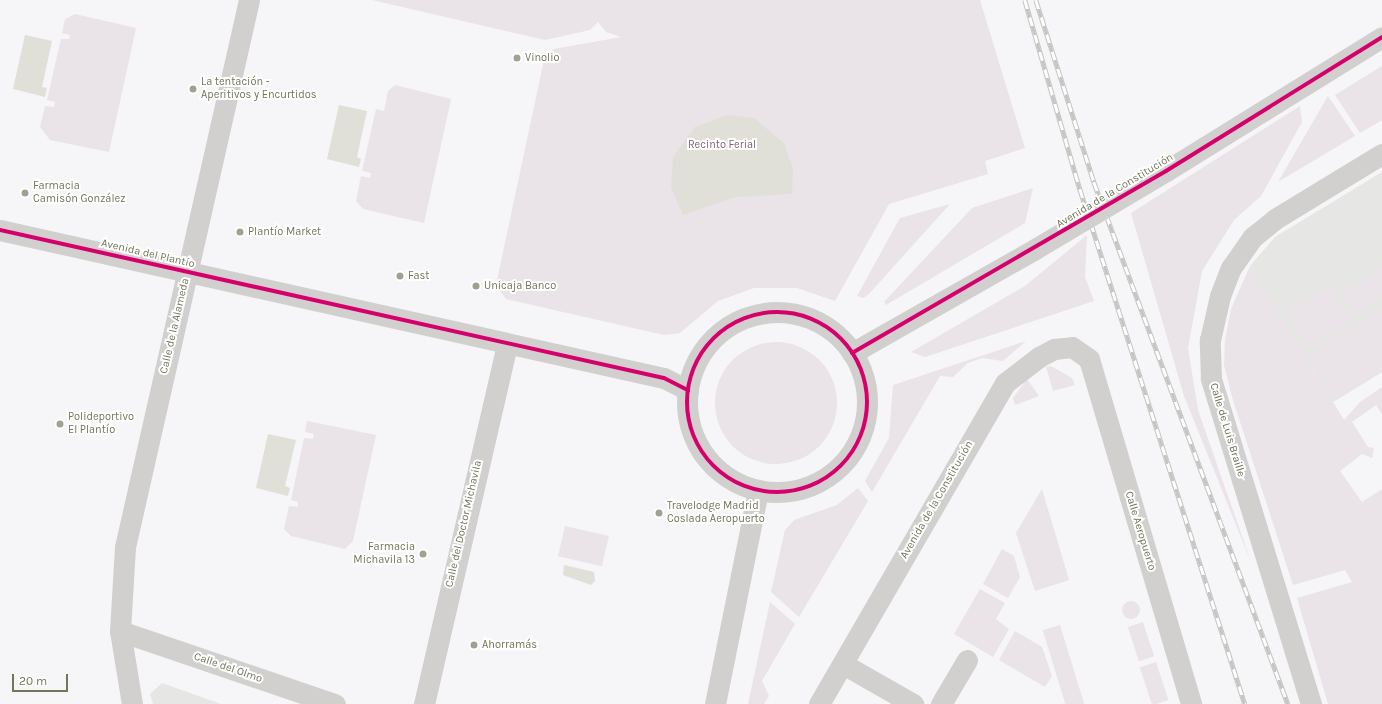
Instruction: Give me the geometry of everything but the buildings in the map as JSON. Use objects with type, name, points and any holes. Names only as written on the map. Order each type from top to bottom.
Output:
[{"type":"street","name":"Calle de la Alameda","points":[[132,704],[120,631],[125,547],[249,0]]},
{"type":"street","name":"Avenida de la Constitución","points":[[852,352],[1035,249],[1166,171],[1382,37]]},
{"type":"street","name":"Calle de Luis Braille","points":[[1311,704],[1211,378],[1210,340],[1220,296],[1231,268],[1253,237],[1275,219],[1382,154]]},
{"type":"street","name":"Avenida del Plantío","points":[[0,230],[187,273],[664,378],[688,390]]},
{"type":"street","points":[[758,315],[803,316],[831,330],[852,352],[865,385],[867,403],[860,437],[840,466],[810,486],[776,492],[758,490],[730,479],[707,459],[690,426],[688,390],[698,360],[717,336],[758,315]]},
{"type":"street","name":"Calle del Doctor Michavila","points":[[424,704],[507,344]]},
{"type":"street","name":"Avenida de la Constitución","points":[[819,704],[1005,383],[1025,366],[1054,349],[1072,347],[1089,359]]},
{"type":"street","name":"Calle Aeropuerto","points":[[1089,359],[1191,704]]},
{"type":"street","points":[[715,704],[758,490]]},
{"type":"street","name":"Calle del Olmo","points":[[120,631],[335,704]]},
{"type":"street","points":[[941,704],[968,660]]},
{"type":"street","points":[[843,664],[913,704]]},
{"type":"shaded area","points":[[25,35],[52,41],[42,87],[47,88],[45,97],[13,89]]},
{"type":"shaded area","points":[[339,105],[367,111],[357,157],[361,159],[359,167],[327,159]]},
{"type":"shaded area","points":[[727,115],[754,118],[784,143],[793,169],[792,194],[735,197],[683,215],[671,188],[673,157],[695,127]]},
{"type":"shaded area","points":[[1382,172],[1382,372],[1333,402],[1250,266],[1275,237]]},
{"type":"shaded area","points":[[268,434],[296,440],[285,486],[290,488],[288,496],[256,488]]},
{"type":"shaded area","points":[[564,565],[594,572],[595,581],[591,585],[563,575]]},
{"type":"shaded area","points":[[162,683],[221,704],[153,704],[150,694]]},
{"type":"green space","name":"Recinto Ferial","points":[[372,0],[980,0],[1025,148],[985,161],[988,174],[889,204],[835,301],[797,288],[754,288],[718,301],[680,333],[664,335],[506,299],[496,285],[544,60],[554,49],[621,37],[606,32],[598,22],[590,30],[545,40]]},
{"type":"green space","points":[[75,14],[136,28],[109,152],[50,140],[40,127],[45,106],[54,107],[55,102],[47,100],[61,39],[69,39],[70,35],[62,33],[65,19]]},
{"type":"green space","points":[[1382,66],[1382,120],[1360,133],[1335,95]]},
{"type":"green space","points":[[395,85],[451,99],[424,223],[363,209],[356,201],[361,176],[370,178],[371,173],[362,171],[376,109],[384,111],[388,91]]},
{"type":"green space","points":[[1328,96],[1355,136],[1278,182]]},
{"type":"green space","points":[[1300,106],[1302,122],[1261,196],[1234,220],[1202,271],[1188,348],[1198,410],[1251,562],[1184,396],[1131,213]]},
{"type":"green space","points":[[1033,188],[1025,223],[886,305],[884,302],[972,208]]},
{"type":"green space","points":[[950,204],[869,294],[863,298],[857,296],[900,218]]},
{"type":"green space","points":[[1087,235],[1085,277],[1094,301],[925,357],[911,352],[1025,286]]},
{"type":"green space","points":[[1250,266],[1344,420],[1360,402],[1382,387],[1382,414],[1376,405],[1352,422],[1368,447],[1374,448],[1372,458],[1362,454],[1340,471],[1362,502],[1382,489],[1382,704],[1328,704],[1297,598],[1352,582],[1345,570],[1293,585],[1232,397],[1224,365],[1225,340],[1231,309]]},
{"type":"green space","points":[[1382,268],[1382,296],[1354,313],[1341,293]]},
{"type":"green space","points":[[1332,285],[1353,321],[1330,334],[1309,298]]},
{"type":"green space","points":[[1309,299],[1330,335],[1308,348],[1287,312]]},
{"type":"green space","points":[[1382,308],[1382,372],[1336,400],[1308,354]]},
{"type":"green space","points":[[1026,341],[1003,361],[982,358],[968,363],[953,377],[940,376],[872,492],[865,481],[889,438],[893,385]]},
{"type":"green space","points":[[776,342],[799,347],[819,360],[832,380],[837,403],[832,426],[819,446],[799,459],[776,464],[753,459],[733,446],[720,426],[715,403],[720,380],[733,360],[753,347]]},
{"type":"green space","points":[[1051,366],[1072,378],[1075,385],[1053,391],[1046,367]]},
{"type":"green space","points":[[1027,379],[1039,396],[1015,405],[1013,398]]},
{"type":"green space","points":[[307,421],[376,435],[353,541],[345,549],[291,536],[284,529],[289,506],[298,507],[298,502],[291,500],[304,438],[313,439],[314,434],[305,432]]},
{"type":"green space","points":[[858,488],[868,501],[799,617],[771,592],[785,530],[794,520],[837,505]]},
{"type":"green space","points":[[1042,489],[1069,580],[1035,591],[1016,533]]},
{"type":"green space","points":[[565,526],[609,536],[602,566],[558,556]]},
{"type":"green space","points":[[1002,549],[1014,556],[1020,577],[1008,598],[983,584]]},
{"type":"green space","points":[[980,589],[1005,603],[996,619],[1009,629],[993,657],[954,634]]},
{"type":"green space","points":[[1127,601],[1135,601],[1140,606],[1138,617],[1135,619],[1127,619],[1122,614],[1122,606]]},
{"type":"green space","points":[[770,602],[795,624],[762,681],[769,696],[764,704],[748,704]]},
{"type":"green space","points":[[1143,622],[1154,656],[1139,661],[1128,627]]},
{"type":"green space","points":[[1060,625],[1084,704],[1065,704],[1043,630]]},
{"type":"green space","points":[[1015,631],[1042,647],[1052,676],[1045,687],[999,660]]},
{"type":"green space","points":[[1156,662],[1168,700],[1152,704],[1140,667]]},
{"type":"railway","points":[[1025,0],[1080,189],[1245,704]]},
{"type":"railway","points":[[1036,0],[1094,182],[1288,704]]},
{"type":"cycle path","points":[[852,353],[1166,171],[1382,37]]},
{"type":"cycle path","points":[[0,230],[664,378],[688,390]]},
{"type":"cycle path","points":[[777,312],[794,314],[811,319],[834,333],[846,345],[856,360],[863,376],[867,402],[865,419],[860,436],[846,459],[834,471],[819,481],[803,488],[777,492],[760,490],[743,485],[720,471],[708,459],[698,444],[691,428],[687,402],[689,385],[694,368],[708,345],[720,333],[735,323],[751,316],[777,312]]},
{"type":"place","name":"Vinolio","points":[[517,58]]},
{"type":"place","name":"La tentación - Aperitivos y Encurtidos","points":[[193,89]]},
{"type":"place","name":"Farmacia Camisón González","points":[[25,193]]},
{"type":"place","name":"Plantío Market","points":[[240,232]]},
{"type":"place","name":"Fast","points":[[400,276]]},
{"type":"place","name":"Unicaja Banco","points":[[476,286]]},
{"type":"place","name":"Polideportivo El Plantío","points":[[60,424]]},
{"type":"place","name":"Travelodge Madrid Coslada Aeropuerto","points":[[659,513]]},
{"type":"place","name":"Farmacia Michavila 13","points":[[423,554]]},
{"type":"place","name":"Ahorramás","points":[[474,645]]}]
